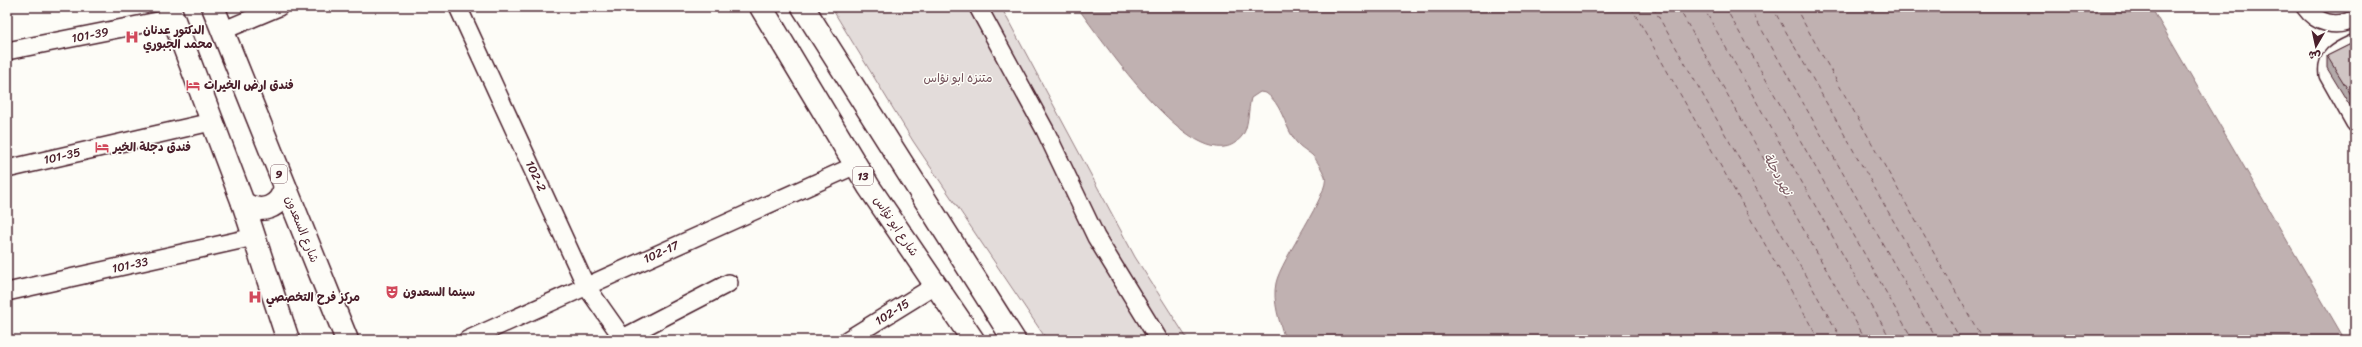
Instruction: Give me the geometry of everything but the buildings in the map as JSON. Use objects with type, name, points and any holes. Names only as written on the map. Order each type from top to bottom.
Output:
[{"type":"main road","name":"شارع السعدون","points":[[213,7],[347,340]]},
{"type":"main road","name":"شارع ابو نؤاس","points":[[761,7],[856,165],[973,340]]},
{"type":"main road","points":[[803,7],[1014,340]]},
{"type":"main road","points":[[171,12],[243,203],[288,340]]},
{"type":"main road","points":[[243,203],[255,210],[269,208],[280,200],[285,187]]},
{"type":"street","points":[[222,31],[279,7]]},
{"type":"street","name":"102-2","points":[[458,7],[586,286],[623,339]]},
{"type":"street","points":[[978,7],[1046,130],[1096,237],[1159,340]]},
{"type":"street","points":[[2304,7],[2312,16],[2323,22],[2339,24],[2355,19]]},
{"type":"street","name":"101-39","points":[[7,51],[171,12]]},
{"type":"street","points":[[2355,43],[2334,53],[2328,62],[2328,75],[2355,123]]},
{"type":"street","name":"101-35","points":[[7,169],[212,122]]},
{"type":"street","name":"102-17","points":[[467,340],[856,165]]},
{"type":"street","name":"101-33","points":[[7,292],[254,238]]},
{"type":"street","points":[[623,339],[729,283]]},
{"type":"street","name":"102-15","points":[[847,340],[936,285]]},
{"type":"green space","name":"متنزه ابو نؤاس","points":[[831,7],[1001,7],[1135,257],[1188,340],[1047,340],[913,141]]},
{"type":"water","name":"نهر دجلة","points":[[1077,7],[2151,7],[2345,340],[1285,340],[1276,304],[1276,283],[1287,258],[1321,196],[1325,184],[1325,176],[1318,162],[1296,141],[1279,108],[1271,97],[1266,93],[1260,92],[1251,98],[1246,128],[1242,136],[1224,147],[1202,143],[1178,126],[1152,102],[1106,47]]},
{"type":"ferry route","points":[[1631,7],[1819,340]]},
{"type":"ferry route","points":[[1653,7],[1842,340]]},
{"type":"ferry route","points":[[1678,7],[1866,340]]},
{"type":"ferry route","points":[[1703,7],[1891,340]]},
{"type":"ferry route","points":[[1725,7],[1913,340]]},
{"type":"ferry route","points":[[1749,7],[1937,340]]},
{"type":"ferry route","points":[[1772,7],[1961,340]]},
{"type":"ferry route","points":[[1795,7],[1983,340]]},
{"type":"place","name":"الدكتور عدنان محمد الجبوري","points":[[132,37]]},
{"type":"place","name":"فندق ارض الخيرات","points":[[193,85]]},
{"type":"place","name":"فندق دجلة الخير","points":[[102,147]]},
{"type":"place","name":"سينما السعدون","points":[[392,292]]},
{"type":"place","name":"مركز فرح التخصصي","points":[[255,297]]}]
